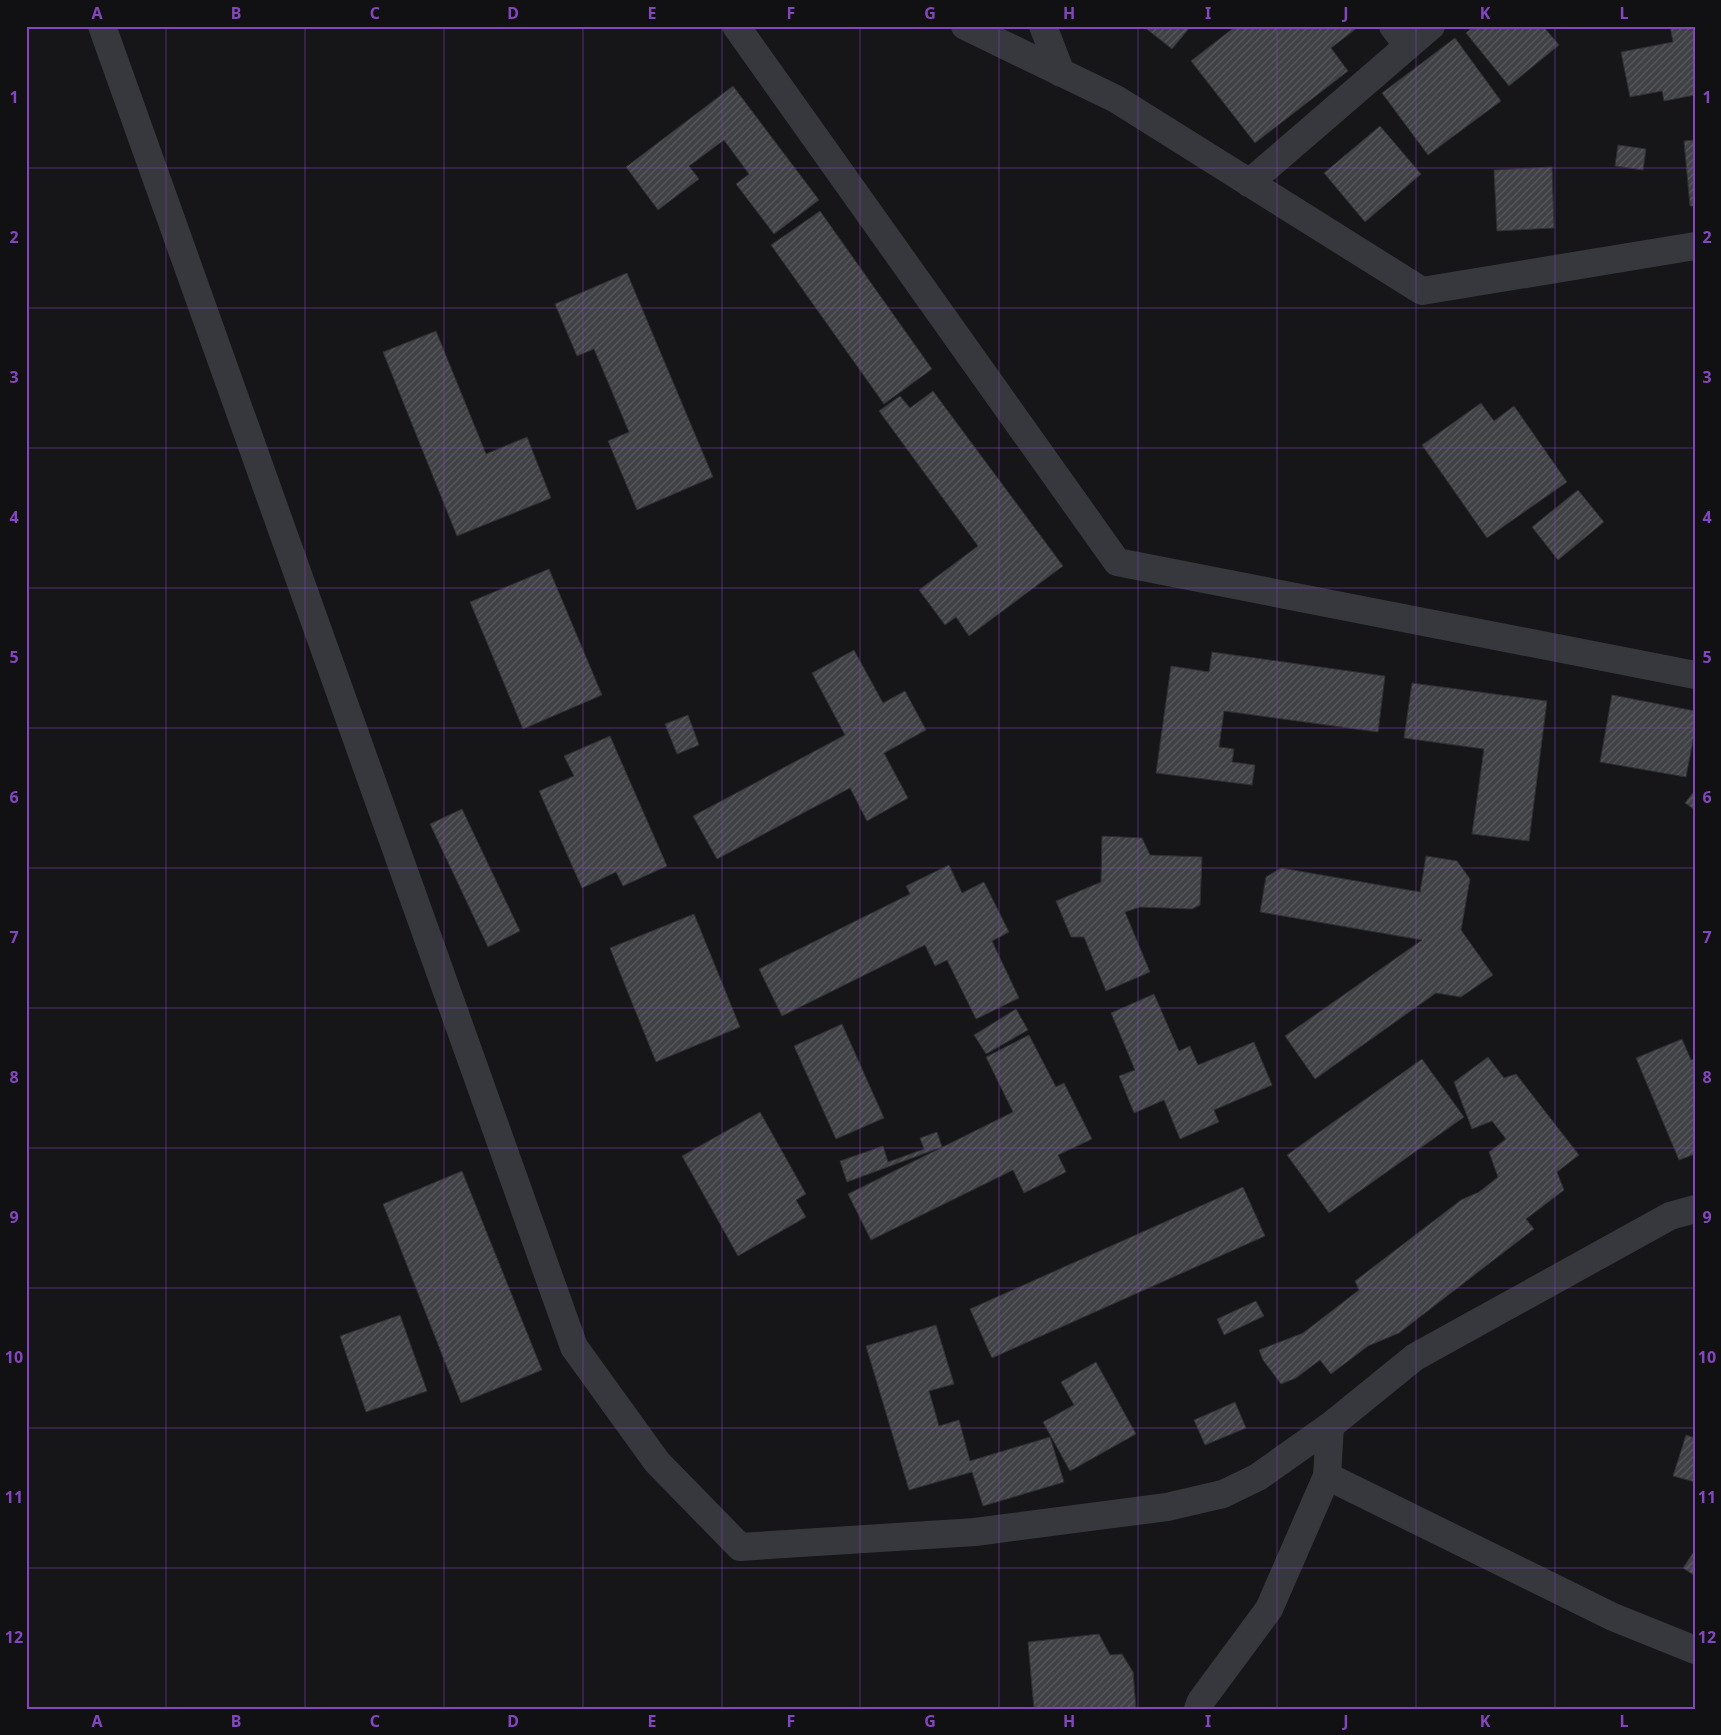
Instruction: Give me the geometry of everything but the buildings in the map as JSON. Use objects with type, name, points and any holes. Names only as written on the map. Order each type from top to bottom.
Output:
[{"type":"street","points":[[102,26],[574,1347],[657,1462],[740,1547],[842,1542],[975,1532],[1167,1507],[1223,1494],[1258,1476],[1330,1426],[1415,1357],[1670,1216],[1695,1209]]},
{"type":"street","points":[[736,26],[1117,562],[1695,675]]},
{"type":"street","points":[[965,26],[1116,99],[1422,291],[1695,246]]},
{"type":"street","points":[[1044,26],[1061,73]]},
{"type":"street","points":[[1249,183],[1400,36],[1431,26]]},
{"type":"street","points":[[1198,1709],[1201,1701],[1269,1609],[1327,1476],[1330,1426]]},
{"type":"street","points":[[1327,1476],[1614,1617],[1695,1650]]}]
